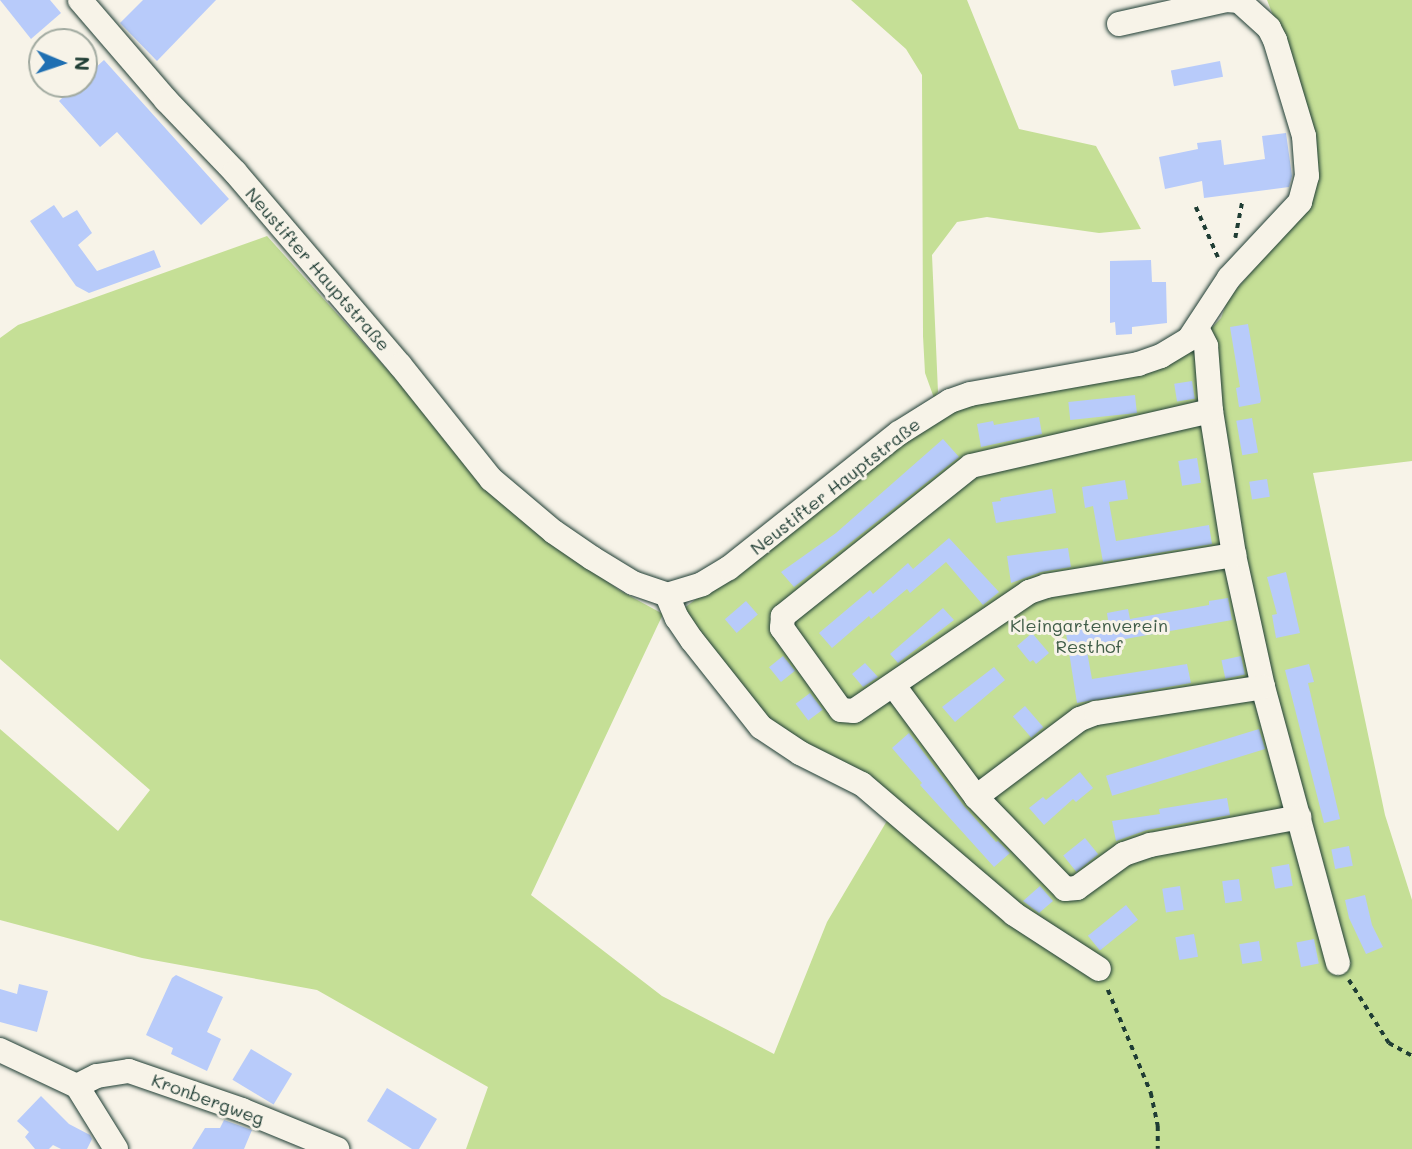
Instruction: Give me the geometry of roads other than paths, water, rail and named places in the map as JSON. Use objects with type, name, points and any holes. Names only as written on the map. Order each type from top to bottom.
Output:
[{"type":"street","name":"Neustifter Hauptstraße","points":[[80,0],[166,100],[235,173],[400,365],[491,479],[554,532],[592,558],[633,583],[667,595],[702,584],[729,568],[899,433],[950,401],[970,394],[1138,364],[1177,348],[1198,330],[1229,278],[1300,202],[1307,176],[1304,136],[1275,40],[1263,22],[1239,1]]},
{"type":"street","points":[[1119,23],[1226,0],[1239,1]]},
{"type":"street","points":[[1198,330],[1206,346],[1211,411],[1234,555],[1263,687],[1338,963]]},
{"type":"street","points":[[1211,411],[971,466],[783,616],[782,628],[841,709],[854,711],[1029,592],[1046,586],[1234,555]]},
{"type":"street","points":[[667,595],[677,618],[761,727],[800,753],[844,772],[1014,914],[1099,969]]},
{"type":"street","points":[[894,686],[976,797],[1065,889],[1077,888],[1124,854],[1150,845],[1299,817]]},
{"type":"street","points":[[976,797],[1080,719],[1096,713],[1263,687]]},
{"type":"street","points":[[0,1050],[77,1086],[116,1149]]},
{"type":"street","name":"Kronbergweg","points":[[77,1086],[97,1076],[129,1071],[254,1115],[337,1149]]},
{"type":"park label","name":"Kleingartenverein Resthof","points":[[1089,636]]}]
